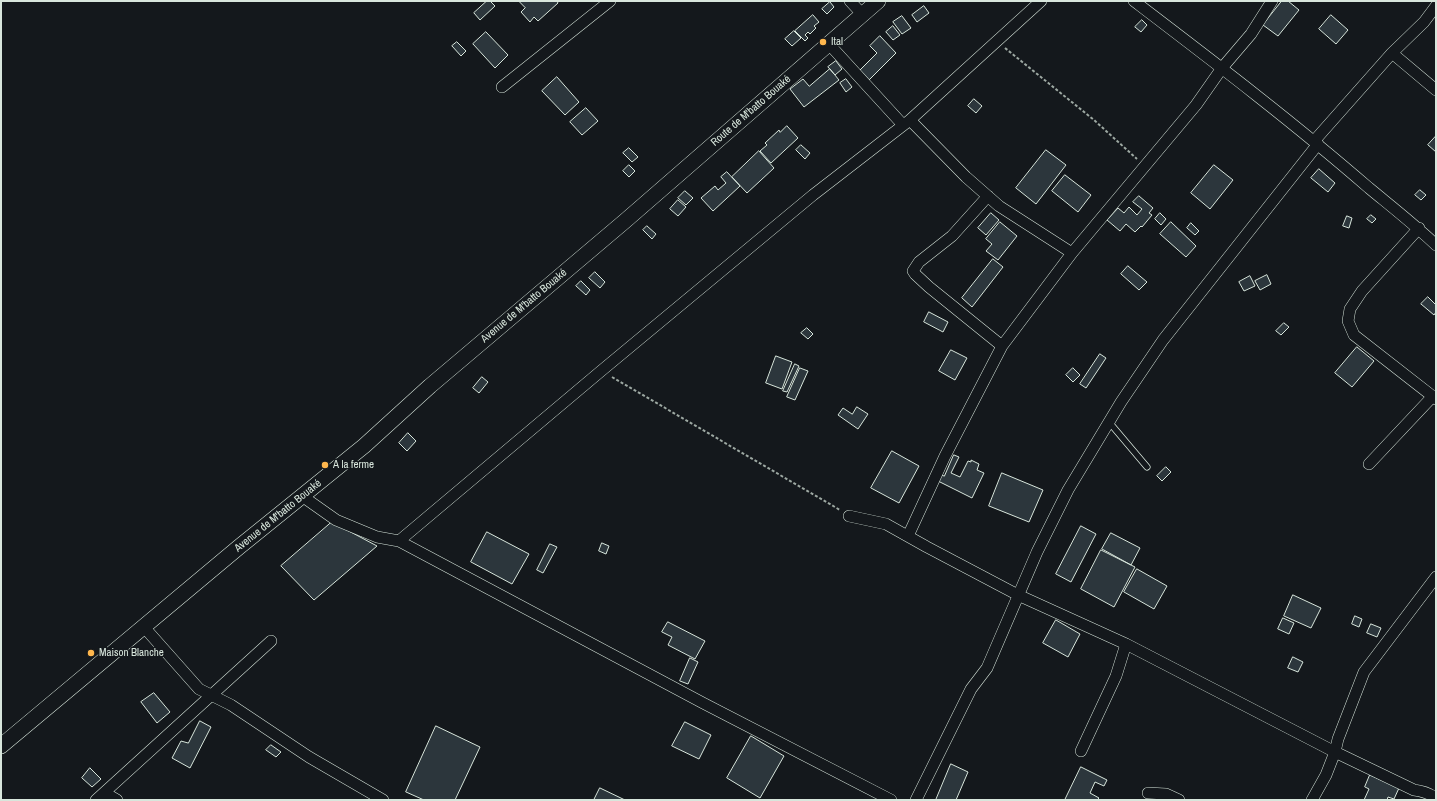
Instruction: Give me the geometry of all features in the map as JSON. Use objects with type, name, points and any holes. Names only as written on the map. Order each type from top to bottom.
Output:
[{"type":"street","points":[[502,87],[610,1]]},
{"type":"street","points":[[850,1],[862,14]]},
{"type":"street","name":"Route de M'batto Bouaké","points":[[625,221],[878,1]]},
{"type":"street","points":[[399,541],[601,371],[813,196],[907,123],[1041,1]]},
{"type":"street","points":[[1134,1],[1316,142],[1382,199],[1419,228],[1436,245]]},
{"type":"street","points":[[908,536],[945,456],[1002,346],[1072,253],[1196,105],[1222,68],[1251,34],[1272,1]]},
{"type":"street","points":[[916,800],[971,689],[988,668],[1037,552],[1068,490],[1121,402],[1163,340],[1316,142],[1392,53],[1424,22],[1436,6]]},
{"type":"street","points":[[828,43],[907,123],[999,206],[1072,253]]},
{"type":"street","points":[[1392,53],[1436,90]]},
{"type":"street","points":[[988,196],[952,236],[919,262],[913,271],[929,288],[1002,346]]},
{"type":"street","name":"Avenue de M'batto Bouaké","points":[[1,746],[364,446],[430,386],[625,221]]},
{"type":"street","points":[[1369,464],[1435,398],[1354,335],[1348,321],[1350,309],[1362,291],[1419,228]]},
{"type":"street","points":[[302,496],[336,520],[377,537],[399,541],[703,703],[891,800]]},
{"type":"street","points":[[849,516],[886,524],[1018,595],[1126,644],[1335,752],[1414,790],[1432,795],[1436,799]]},
{"type":"street","points":[[1312,800],[1326,775],[1335,752],[1338,739],[1364,672],[1436,577]]},
{"type":"street","points":[[144,627],[199,689],[231,705],[309,757],[383,800]]},
{"type":"street","points":[[101,797],[271,641]]},
{"type":"street","points":[[1081,751],[1116,676],[1126,644]]},
{"type":"street","points":[[1148,794],[1166,794],[1179,800]]},
{"type":"street","points":[[101,797],[118,800]]},
{"type":"lane","points":[[1109,422],[1147,467]]},
{"type":"path","points":[[997,42],[1094,120],[1145,166]]},
{"type":"path","points":[[601,371],[849,516]]},
{"type":"building","points":[[487,1],[490,1],[495,6],[480,20],[474,13]]},
{"type":"building","points":[[519,1],[557,1],[558,3],[538,21],[534,17],[530,22],[521,12],[525,8]]},
{"type":"building","points":[[1282,1],[1288,1],[1299,10],[1278,36],[1263,25]]},
{"type":"building","points":[[830,2],[834,7],[827,14],[822,9]]},
{"type":"building","points":[[924,6],[929,13],[917,22],[912,15]]},
{"type":"building","points":[[813,15],[819,22],[814,26],[816,28],[810,34],[808,32],[805,35],[808,38],[805,41],[795,31]]},
{"type":"building","points":[[1331,15],[1348,30],[1336,44],[1319,29]]},
{"type":"building","points":[[902,16],[911,28],[902,34],[893,22]]},
{"type":"building","points":[[1142,20],[1147,25],[1141,32],[1135,27]]},
{"type":"building","points":[[893,26],[900,35],[893,40],[886,32]]},
{"type":"building","points":[[794,31],[801,38],[792,46],[785,39]]},
{"type":"building","points":[[486,32],[508,55],[495,68],[473,44]]},
{"type":"building","points":[[880,36],[896,53],[869,80],[860,70],[877,53],[870,46]]},
{"type":"building","points":[[457,42],[466,51],[461,56],[452,46]]},
{"type":"building","points":[[836,61],[842,69],[835,75],[828,67]]},
{"type":"building","points":[[830,69],[839,80],[804,107],[790,89],[803,79],[809,86]]},
{"type":"building","points":[[557,77],[579,102],[565,115],[542,91]]},
{"type":"building","points":[[846,79],[852,87],[846,92],[840,83]]},
{"type":"building","points":[[974,99],[982,106],[976,113],[968,106]]},
{"type":"building","points":[[586,108],[598,121],[582,135],[570,122]]},
{"type":"building","points":[[787,126],[798,138],[771,163],[760,151],[767,145],[765,143],[779,130],[780,132]]},
{"type":"building","points":[[1436,136],[1436,152],[1428,145]]},
{"type":"building","points":[[801,145],[810,153],[805,159],[796,150]]},
{"type":"building","points":[[629,148],[638,157],[632,162],[623,153]]},
{"type":"building","points":[[1046,150],[1066,165],[1036,204],[1016,188]]},
{"type":"building","points":[[759,151],[774,168],[747,193],[732,177]]},
{"type":"building","points":[[629,165],[635,171],[629,177],[623,171]]},
{"type":"building","points":[[1214,165],[1233,180],[1210,209],[1191,193]]},
{"type":"building","points":[[1319,169],[1335,183],[1328,192],[1311,178]]},
{"type":"building","points":[[727,172],[740,186],[713,211],[701,198],[715,186],[718,190],[726,183],[721,177]]},
{"type":"building","points":[[1065,175],[1091,195],[1078,212],[1052,191]]},
{"type":"building","points":[[1420,190],[1426,195],[1421,200],[1415,195]]},
{"type":"building","points":[[685,191],[693,198],[686,205],[678,198]]},
{"type":"building","points":[[1139,196],[1153,208],[1149,213],[1152,215],[1142,227],[1141,226],[1135,232],[1126,224],[1120,231],[1107,220],[1118,208],[1124,213],[1129,207],[1137,215],[1142,209],[1133,202]]},
{"type":"building","points":[[678,200],[686,207],[678,216],[670,209]]},
{"type":"building","points":[[991,213],[999,220],[986,235],[978,228]]},
{"type":"building","points":[[1160,213],[1166,219],[1161,225],[1155,219]]},
{"type":"building","points":[[1371,215],[1376,219],[1372,223],[1367,219]]},
{"type":"building","points":[[1347,216],[1352,218],[1349,228],[1343,226]]},
{"type":"building","points":[[1000,222],[1017,236],[998,260],[986,251],[992,244],[986,239]]},
{"type":"building","points":[[1171,222],[1196,246],[1186,257],[1160,234]]},
{"type":"building","points":[[1191,223],[1199,231],[1195,235],[1187,228]]},
{"type":"building","points":[[647,226],[656,234],[652,239],[643,230]]},
{"type":"building","points":[[993,259],[1003,267],[972,307],[962,298]]},
{"type":"building","points":[[1128,266],[1147,282],[1139,290],[1121,274]]},
{"type":"building","points":[[595,272],[605,282],[600,288],[589,278]]},
{"type":"building","points":[[1267,275],[1271,284],[1260,290],[1255,281]]},
{"type":"building","points":[[1250,276],[1255,286],[1244,291],[1239,282]]},
{"type":"building","points":[[581,281],[590,290],[586,295],[576,286]]},
{"type":"building","points":[[1428,297],[1436,305],[1436,312],[1434,315],[1421,304]]},
{"type":"building","points":[[929,312],[948,322],[943,332],[924,322]]},
{"type":"building","points":[[1284,323],[1289,327],[1281,335],[1276,331]]},
{"type":"building","points":[[807,328],[813,334],[808,339],[801,333]]},
{"type":"building","points":[[1357,347],[1374,361],[1352,387],[1335,373]]},
{"type":"building","points":[[951,350],[967,358],[955,380],[939,371]]},
{"type":"building","points":[[1100,354],[1106,358],[1086,388],[1080,384]]},
{"type":"building","points":[[776,356],[792,362],[782,389],[766,383]]},
{"type":"building","points":[[795,364],[799,366],[787,392],[783,391]]},
{"type":"building","points":[[800,368],[808,371],[795,400],[787,397]]},
{"type":"building","points":[[1073,368],[1080,375],[1073,382],[1066,375]]},
{"type":"building","points":[[482,377],[488,382],[479,393],[473,388]]},
{"type":"building","points":[[857,407],[868,414],[858,429],[838,415],[843,408],[852,414]]},
{"type":"building","points":[[408,433],[416,441],[407,451],[399,443]]},
{"type":"building","points":[[892,451],[919,466],[899,503],[871,488]]},
{"type":"building","points":[[954,455],[959,457],[951,473],[960,477],[968,461],[971,462],[971,460],[979,464],[977,470],[984,473],[972,498],[936,480],[939,474],[944,476]]},
{"type":"building","points":[[1166,467],[1171,472],[1162,481],[1157,476]]},
{"type":"building","points":[[1002,473],[1043,490],[1029,522],[989,506]]},
{"type":"building","points":[[332,522],[377,546],[314,600],[281,566]]},
{"type":"building","points":[[1081,526],[1096,534],[1071,582],[1056,574]]},
{"type":"building","points":[[487,532],[529,554],[512,584],[471,562]]},
{"type":"building","points":[[1111,533],[1140,548],[1131,565],[1102,549]]},
{"type":"building","points":[[602,543],[609,546],[606,554],[599,551]]},
{"type":"building","points":[[550,544],[557,547],[543,573],[537,570]]},
{"type":"building","points":[[1101,550],[1135,567],[1114,607],[1081,589]]},
{"type":"building","points":[[1137,569],[1167,586],[1154,609],[1124,592]]},
{"type":"building","points":[[1293,595],[1321,608],[1311,628],[1284,616]]},
{"type":"building","points":[[1355,616],[1362,619],[1359,627],[1352,624]]},
{"type":"building","points":[[1283,618],[1294,623],[1289,634],[1278,629]]},
{"type":"building","points":[[1056,620],[1080,634],[1068,657],[1043,643]]},
{"type":"building","points":[[668,622],[705,641],[695,659],[668,645],[672,637],[662,632]]},
{"type":"building","points":[[1371,624],[1381,628],[1377,637],[1367,633]]},
{"type":"building","points":[[1293,657],[1303,662],[1298,672],[1288,668]]},
{"type":"building","points":[[690,658],[698,662],[688,684],[680,681]]},
{"type":"building","points":[[154,693],[170,712],[157,723],[141,702]]},
{"type":"building","points":[[200,721],[211,727],[190,768],[172,758],[181,741],[188,743]]},
{"type":"building","points":[[685,722],[711,735],[699,759],[672,746]]},
{"type":"building","points":[[436,726],[480,747],[455,800],[424,800],[406,792]]},
{"type":"building","points":[[751,736],[784,756],[760,798],[727,778]]},
{"type":"building","points":[[271,745],[281,752],[276,757],[266,750]]},
{"type":"building","points":[[951,764],[968,772],[956,800],[936,800]]},
{"type":"building","points":[[1081,767],[1107,780],[1104,786],[1095,782],[1090,793],[1099,798],[1097,800],[1065,800]]},
{"type":"building","points":[[90,768],[101,779],[92,787],[82,778]]},
{"type":"building","points":[[1370,775],[1399,788],[1394,799],[1388,797],[1387,800],[1364,800],[1369,789],[1365,787]]},
{"type":"building","points":[[600,788],[625,800],[594,800]]},
{"type":"place","name":"Ital","points":[[823,42]]},
{"type":"place","name":"A la ferme","points":[[325,465]]},
{"type":"place","name":"Maison Blanche","points":[[91,653]]}]
